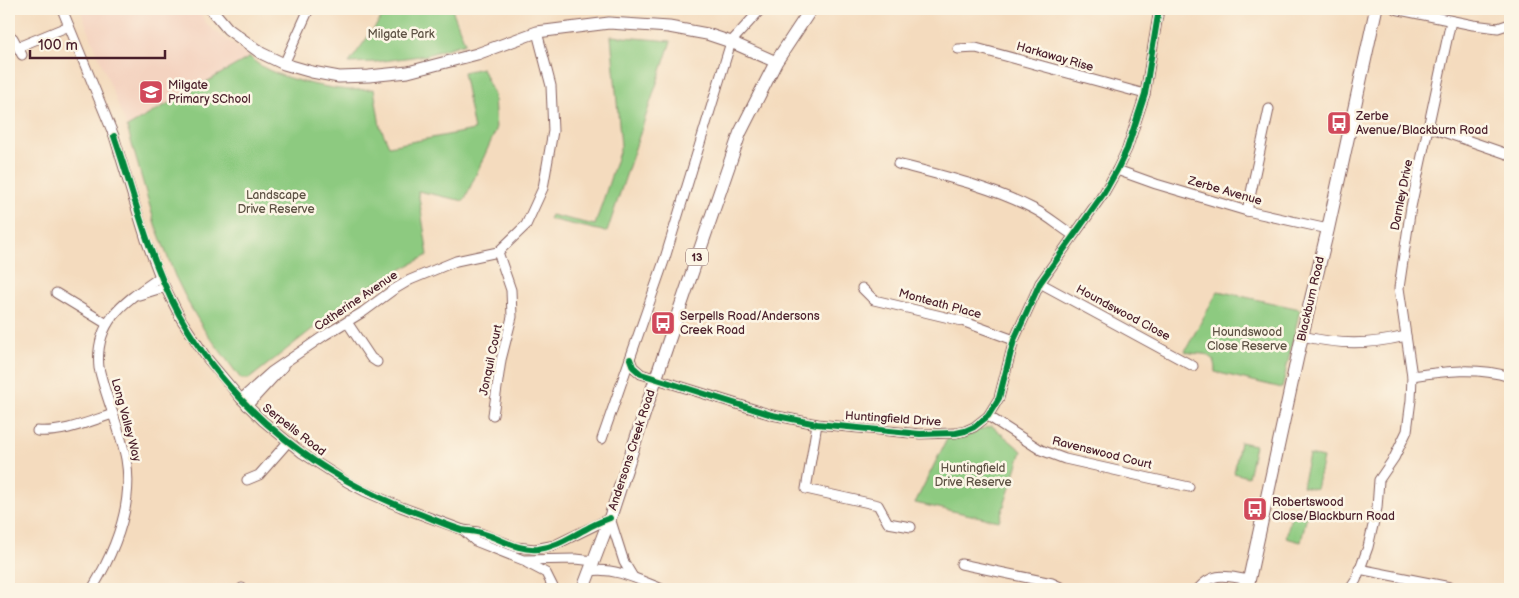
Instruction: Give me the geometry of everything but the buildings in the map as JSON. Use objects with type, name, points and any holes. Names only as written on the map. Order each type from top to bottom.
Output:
[{"type":"main road","name":"Andersons Creek Road","points":[[583,589],[610,518],[740,133],[776,62],[811,9]]},
{"type":"main road","name":"Blackburn Road","points":[[1249,585],[1302,336],[1328,229],[1376,9]]},
{"type":"street","name":"Serpells Road","points":[[62,9],[114,136],[146,240],[160,277],[181,319],[196,343],[244,403],[288,442],[364,491],[463,530],[478,532],[509,544],[530,549],[551,546],[562,542],[610,518]]},
{"type":"street","points":[[211,9],[228,29],[261,53],[284,64],[339,77],[408,72],[478,54],[537,32],[609,23],[669,27],[707,34],[732,42],[776,62]]},
{"type":"street","points":[[284,64],[309,9]]},
{"type":"street","points":[[602,439],[665,258],[732,42],[761,9]]},
{"type":"street","name":"Huntingfield Drive","points":[[630,359],[633,368],[638,373],[772,415],[817,424],[920,434],[943,434],[965,431],[974,427],[988,416],[999,398],[1014,340],[1040,283],[1104,193],[1127,149],[1145,94],[1158,9]]},
{"type":"street","points":[[1395,9],[1451,21],[1498,28],[1510,24]]},
{"type":"street","name":"Darnley Drive","points":[[1350,589],[1356,580],[1368,547],[1377,508],[1379,480],[1394,458],[1407,431],[1412,376],[1400,288],[1411,207],[1451,21]]},
{"type":"street","points":[[13,38],[20,51],[69,26]]},
{"type":"street","points":[[498,252],[526,225],[543,188],[547,169],[553,131],[551,86],[537,32]]},
{"type":"street","name":"Harkaway Rise","points":[[958,49],[976,48],[1145,94]]},
{"type":"street","points":[[1247,211],[1269,109]]},
{"type":"street","points":[[1429,127],[1510,155]]},
{"type":"street","points":[[898,164],[1001,193],[1036,210],[1073,235]]},
{"type":"street","name":"Zerbe Avenue","points":[[1117,170],[1247,211],[1328,229]]},
{"type":"street","name":"Catherine Avenue","points":[[244,403],[290,360],[393,290],[410,280],[456,261],[498,252]]},
{"type":"street","name":"Jonquil Court","points":[[493,415],[501,360],[512,317],[511,290],[498,252]]},
{"type":"street","name":"Long Valley Way","points":[[92,589],[108,561],[114,544],[125,510],[128,484],[126,458],[101,375],[99,361],[100,345],[107,324],[116,311],[160,277]]},
{"type":"street","name":"Houndswood Close","points":[[1040,283],[1193,366]]},
{"type":"street","name":"Long Valley Way","points":[[137,296],[165,287]]},
{"type":"street","name":"Monteath Place","points":[[862,288],[874,300],[962,321],[1014,340]]},
{"type":"street","points":[[56,294],[107,324]]},
{"type":"street","points":[[347,322],[371,358],[377,362]]},
{"type":"street","points":[[1302,336],[1334,342],[1364,344],[1406,336]]},
{"type":"street","points":[[1412,376],[1446,371],[1471,370],[1510,376]]},
{"type":"street","points":[[36,431],[63,430],[113,414]]},
{"type":"street","name":"Ravenswood Court","points":[[988,416],[1041,450],[1065,459],[1189,487]]},
{"type":"street","points":[[817,424],[806,489],[878,505],[888,523],[911,527]]},
{"type":"street","points":[[247,480],[258,475],[288,442]]},
{"type":"street","points":[[610,518],[624,562],[633,577]]},
{"type":"street","name":"Serpells Road","points":[[463,530],[475,541],[542,570],[549,577],[554,589]]},
{"type":"street","points":[[506,554],[509,544]]},
{"type":"street","name":"Serpells Road","points":[[516,558],[529,560],[576,559],[599,570],[633,577],[662,589]]},
{"type":"street","points":[[961,564],[1052,583],[1065,589]]},
{"type":"street","points":[[1360,568],[1460,589]]},
{"type":"street","points":[[1198,589],[1216,576],[1249,585]]},
{"type":"shaded area","name":"Milgate Primary SChool","points":[[80,9],[198,9],[207,25],[250,57],[127,127]]},
{"type":"green space","name":"Milgate Park","points":[[388,9],[452,9],[465,43],[427,55],[376,62],[349,63]]},
{"type":"green space","points":[[611,36],[671,41],[607,232],[549,219],[551,215],[595,225],[621,146]]},
{"type":"green space","name":"Landscape Drive Reserve","points":[[250,57],[258,64],[282,76],[311,84],[350,90],[374,89],[380,126],[389,146],[474,130],[463,72],[482,68],[494,96],[496,130],[464,201],[418,191],[428,255],[358,293],[249,379],[241,379],[203,328],[175,276],[155,224],[127,127]]},
{"type":"green space","name":"Houndswood Close Reserve","points":[[1218,291],[1300,309],[1282,388],[1215,372],[1214,364],[1209,356],[1185,351]]},
{"type":"green space","name":"Huntingfield Drive Reserve","points":[[992,426],[1022,451],[999,521],[915,503],[947,439]]},
{"type":"green space","points":[[1240,442],[1255,445],[1248,477],[1234,473]]},
{"type":"green space","points":[[1309,455],[1323,458],[1316,489],[1302,486]]},
{"type":"green space","points":[[1293,507],[1308,510],[1301,542],[1286,538]]},
{"type":"cycle path","points":[[630,359],[633,367],[641,374],[772,415],[817,424],[920,434],[956,433],[974,427],[988,416],[999,398],[1014,340],[1040,283],[1104,193],[1127,149],[1145,94],[1159,9]]},
{"type":"cycle path","points":[[114,136],[154,260],[175,307],[209,361],[232,389],[257,415],[285,439],[314,461],[378,497],[456,528],[485,534],[522,548],[538,549],[551,546],[610,518]]},
{"type":"place","name":"Milgate Primary SChool","points":[[151,92]]},
{"type":"place","name":"Zerbe Avenue/Blackburn Road","points":[[1339,123]]},
{"type":"place","name":"Serpells Road/Andersons Creek Road","points":[[663,323]]},
{"type":"place","name":"Robertswood Close/Blackburn Road","points":[[1255,509]]}]
